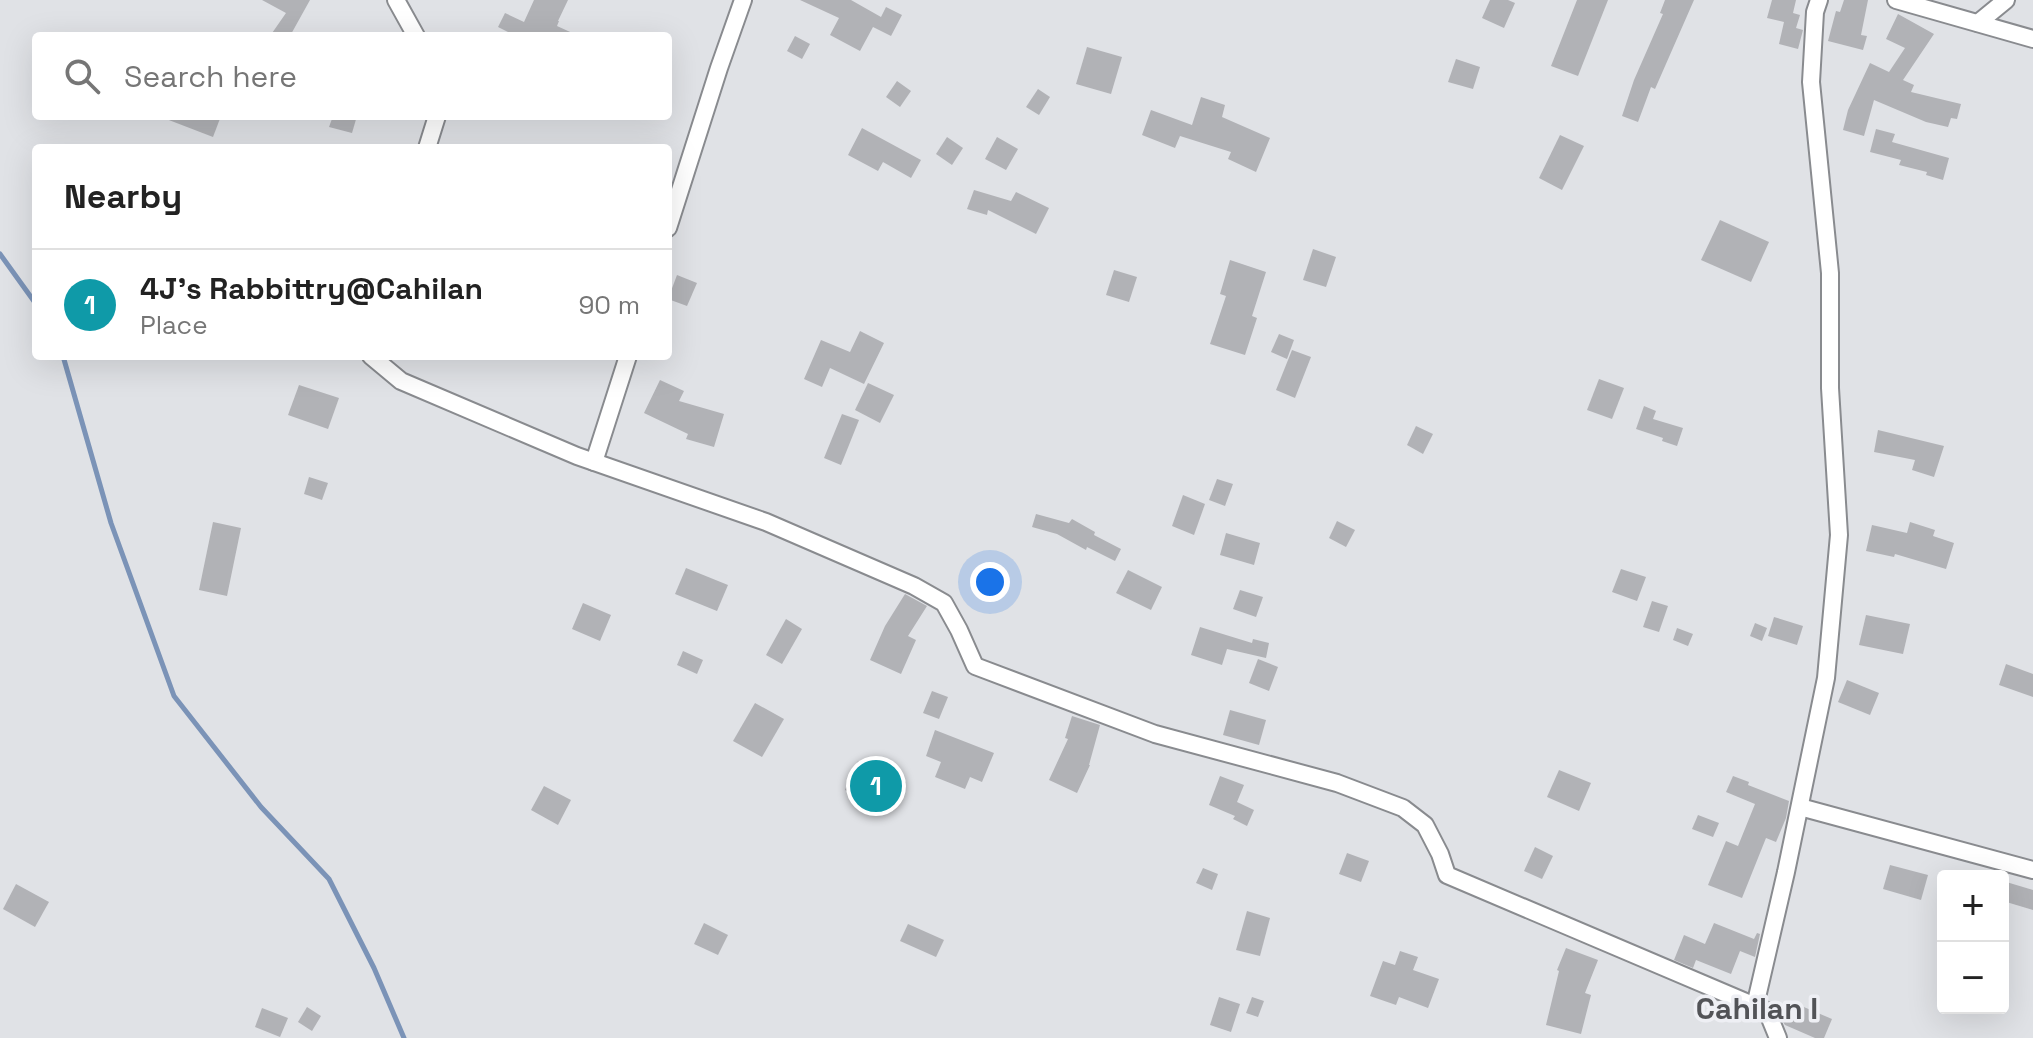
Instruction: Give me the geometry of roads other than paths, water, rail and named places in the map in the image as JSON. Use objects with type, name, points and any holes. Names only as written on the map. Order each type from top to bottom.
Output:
[{"type":"street","points":[[396,0],[414,32]]},
{"type":"street","points":[[672,215],[743,0]]},
{"type":"street","points":[[1755,1006],[1826,678],[1839,535],[1830,388],[1830,273],[1811,82],[1815,12],[1819,0]]},
{"type":"street","points":[[1896,0],[2033,39]]},
{"type":"street","points":[[1978,23],[2006,0]]},
{"type":"street","points":[[428,144],[436,120]]},
{"type":"street","points":[[376,360],[401,381],[594,462],[766,522],[914,586],[944,603],[975,666],[1155,734],[1337,783],[1403,808],[1425,825],[1447,875],[1767,1011],[1778,1038]]},
{"type":"street","points":[[594,462],[627,360]]},
{"type":"street","points":[[1800,807],[2033,870]]},
{"type":"waterway","points":[[0,254],[32,298]]},
{"type":"waterway","points":[[64,360],[111,523],[174,696],[261,807],[329,879],[374,968],[404,1038]]},
{"type":"place","name":"4J's Rabbittry@Cahilan","points":[[876,786]]},
{"type":"district","name":"Cahilan I","points":[[1757,1009]]}]
